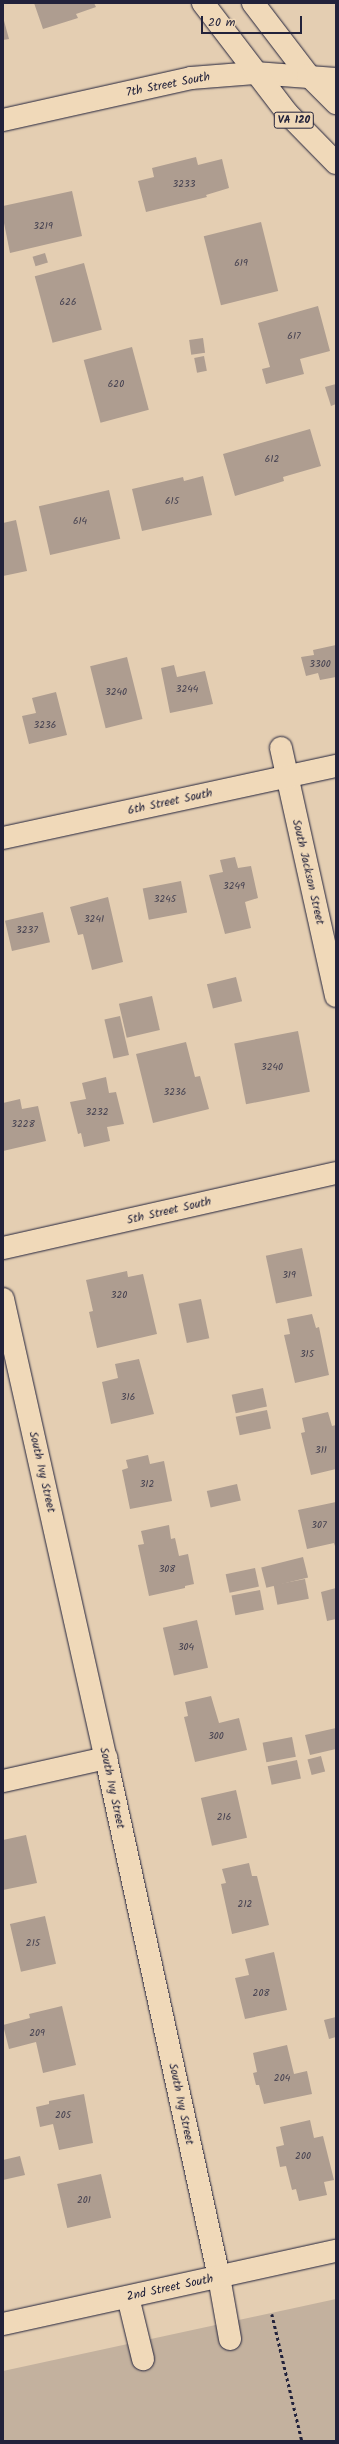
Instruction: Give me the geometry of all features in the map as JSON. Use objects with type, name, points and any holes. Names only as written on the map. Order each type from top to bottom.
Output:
[{"type":"street","name":"VA 120","points":[[203,3],[287,113],[336,163]]},
{"type":"street","points":[[253,3],[308,76],[336,103]]},
{"type":"street","name":"7th Street South","points":[[3,120],[191,78],[255,73],[336,79]]},
{"type":"street","name":"South Jackson Street","points":[[281,748],[336,996]]},
{"type":"street","name":"6th Street South","points":[[3,838],[336,766]]},
{"type":"street","name":"5th Street South","points":[[3,1248],[336,1173]]},
{"type":"street","name":"South Ivy Street","points":[[3,1299],[106,1758],[219,2278],[230,2339]]},
{"type":"street","points":[[3,1781],[106,1758]]},
{"type":"street","name":"2nd Street South","points":[[3,2324],[219,2278],[336,2251]]},
{"type":"street","points":[[128,2297],[143,2359]]},
{"type":"path","points":[[272,2314],[302,2441]]},
{"type":"shaded area","points":[[336,2299],[336,2441],[3,2441],[3,2371]]},
{"type":"building","points":[[34,3],[94,3],[96,7],[76,14],[78,18],[43,29]]},
{"type":"building","points":[[3,17],[9,39],[3,40]]},
{"type":"building","points":[[196,157],[198,165],[222,159],[229,188],[206,195],[207,197],[146,212],[138,181],[154,177],[152,168]]},
{"type":"building","points":[[72,191],[82,236],[10,253],[3,218],[3,206]]},
{"type":"building","points":[[261,222],[278,291],[221,305],[204,236]]},
{"type":"building","points":[[45,253],[48,263],[35,266],[33,257]]},
{"type":"building","points":[[84,263],[102,330],[53,343],[35,276]]},
{"type":"building","points":[[318,306],[330,351],[300,359],[304,374],[266,384],[262,369],[270,367],[258,323]]},
{"type":"building","points":[[203,338],[205,353],[191,355],[189,340]]},
{"type":"building","points":[[132,347],[149,410],[101,423],[84,360]]},
{"type":"building","points":[[204,356],[207,371],[197,373],[194,358]]},
{"type":"building","points":[[336,384],[336,404],[331,406],[325,387]]},
{"type":"building","points":[[310,429],[321,466],[283,477],[284,481],[235,496],[223,454]]},
{"type":"building","points":[[203,476],[212,515],[142,531],[132,489],[183,477],[184,481]]},
{"type":"building","points":[[109,490],[120,539],[50,555],[39,506]]},
{"type":"building","points":[[16,520],[27,571],[3,576],[3,523]]},
{"type":"building","points":[[336,645],[336,677],[320,680],[318,673],[306,676],[301,657],[314,655],[313,650]]},
{"type":"building","points":[[127,657],[142,719],[106,728],[90,666]]},
{"type":"building","points":[[174,665],[177,677],[205,671],[213,704],[170,713],[161,668]]},
{"type":"building","points":[[56,692],[67,735],[29,744],[22,716],[36,713],[32,698]]},
{"type":"building","points":[[235,857],[238,868],[251,866],[258,898],[245,902],[251,928],[225,934],[209,875],[223,872],[220,860]]},
{"type":"building","points":[[181,881],[187,912],[149,920],[143,888]]},
{"type":"building","points":[[108,897],[123,962],[92,970],[83,934],[78,935],[70,907]]},
{"type":"building","points":[[43,912],[50,942],[12,951],[5,921]]},
{"type":"building","points":[[236,977],[242,1001],[213,1009],[207,984]]},
{"type":"building","points":[[152,996],[160,1030],[127,1038],[119,1004]]},
{"type":"building","points":[[120,1016],[129,1055],[113,1059],[104,1020]]},
{"type":"building","points":[[298,1031],[310,1092],[246,1104],[234,1043]]},
{"type":"building","points":[[186,1042],[195,1077],[200,1076],[209,1109],[153,1123],[136,1054]]},
{"type":"building","points":[[106,1077],[109,1093],[116,1092],[124,1124],[107,1127],[110,1141],[84,1147],[81,1133],[78,1134],[70,1102],[86,1099],[82,1083]]},
{"type":"building","points":[[20,1099],[22,1109],[38,1106],[46,1141],[3,1151],[3,1103]]},
{"type":"building","points":[[302,1248],[312,1296],[276,1304],[266,1256]]},
{"type":"building","points":[[127,1271],[128,1277],[143,1274],[157,1334],[97,1348],[89,1312],[93,1311],[86,1280]]},
{"type":"building","points":[[201,1299],[209,1338],[187,1343],[179,1304]]},
{"type":"building","points":[[312,1314],[316,1328],[319,1327],[329,1375],[295,1383],[284,1335],[290,1334],[287,1319]]},
{"type":"building","points":[[139,1359],[154,1414],[111,1424],[102,1382],[118,1378],[115,1364]]},
{"type":"building","points":[[263,1388],[267,1407],[236,1413],[232,1395]]},
{"type":"building","points":[[267,1410],[271,1429],[240,1435],[236,1417]]},
{"type":"building","points":[[328,1412],[332,1426],[336,1425],[336,1469],[311,1475],[301,1433],[305,1432],[302,1418]]},
{"type":"building","points":[[148,1455],[150,1464],[164,1461],[172,1501],[130,1509],[122,1470],[128,1468],[126,1460]]},
{"type":"building","points":[[237,1484],[241,1501],[211,1508],[207,1491]]},
{"type":"building","points":[[336,1502],[336,1549],[334,1543],[307,1549],[298,1510]]},
{"type":"building","points":[[169,1525],[171,1539],[175,1538],[179,1556],[188,1554],[194,1584],[185,1586],[185,1588],[149,1596],[138,1545],[144,1544],[141,1531]]},
{"type":"building","points":[[303,1557],[308,1577],[266,1588],[261,1567]]},
{"type":"building","points":[[255,1568],[259,1587],[230,1593],[226,1574]]},
{"type":"building","points":[[305,1579],[309,1599],[277,1605],[274,1585]]},
{"type":"building","points":[[336,1588],[336,1619],[327,1621],[321,1592]]},
{"type":"building","points":[[260,1590],[264,1610],[235,1615],[232,1596]]},
{"type":"building","points":[[197,1620],[208,1668],[174,1676],[163,1628]]},
{"type":"building","points":[[211,1696],[219,1723],[239,1718],[247,1750],[195,1762],[184,1717],[188,1716],[185,1702]]},
{"type":"building","points":[[336,1728],[336,1749],[310,1755],[305,1735]]},
{"type":"building","points":[[292,1737],[296,1757],[266,1762],[263,1743]]},
{"type":"building","points":[[321,1756],[325,1771],[312,1775],[307,1760]]},
{"type":"building","points":[[297,1760],[301,1779],[272,1785],[268,1766]]},
{"type":"building","points":[[236,1790],[247,1838],[212,1846],[201,1798]]},
{"type":"building","points":[[26,1835],[37,1883],[3,1890],[3,1840]]},
{"type":"building","points":[[249,1863],[252,1876],[257,1876],[269,1925],[232,1934],[221,1884],[226,1883],[222,1869]]},
{"type":"building","points":[[45,1916],[56,1964],[21,1972],[10,1924]]},
{"type":"building","points":[[274,1952],[287,2010],[245,2019],[235,1978],[249,1975],[245,1959]]},
{"type":"building","points":[[62,2006],[76,2065],[43,2073],[36,2042],[9,2049],[3,2025],[30,2018],[29,2014]]},
{"type":"building","points":[[336,2017],[336,2037],[329,2039],[324,2020]]},
{"type":"building","points":[[287,2045],[294,2074],[307,2071],[312,2094],[264,2104],[259,2085],[256,2085],[253,2073],[257,2072],[253,2053]]},
{"type":"building","points":[[84,2094],[93,2143],[59,2150],[53,2124],[40,2127],[36,2107],[49,2104],[49,2101]]},
{"type":"building","points":[[310,2120],[314,2138],[323,2136],[334,2180],[324,2182],[327,2195],[299,2201],[296,2189],[292,2190],[286,2166],[280,2167],[276,2147],[284,2145],[280,2127]]},
{"type":"building","points":[[20,2156],[25,2175],[3,2180],[3,2160]]},
{"type":"building","points":[[101,2174],[111,2218],[67,2228],[57,2184]]}]
